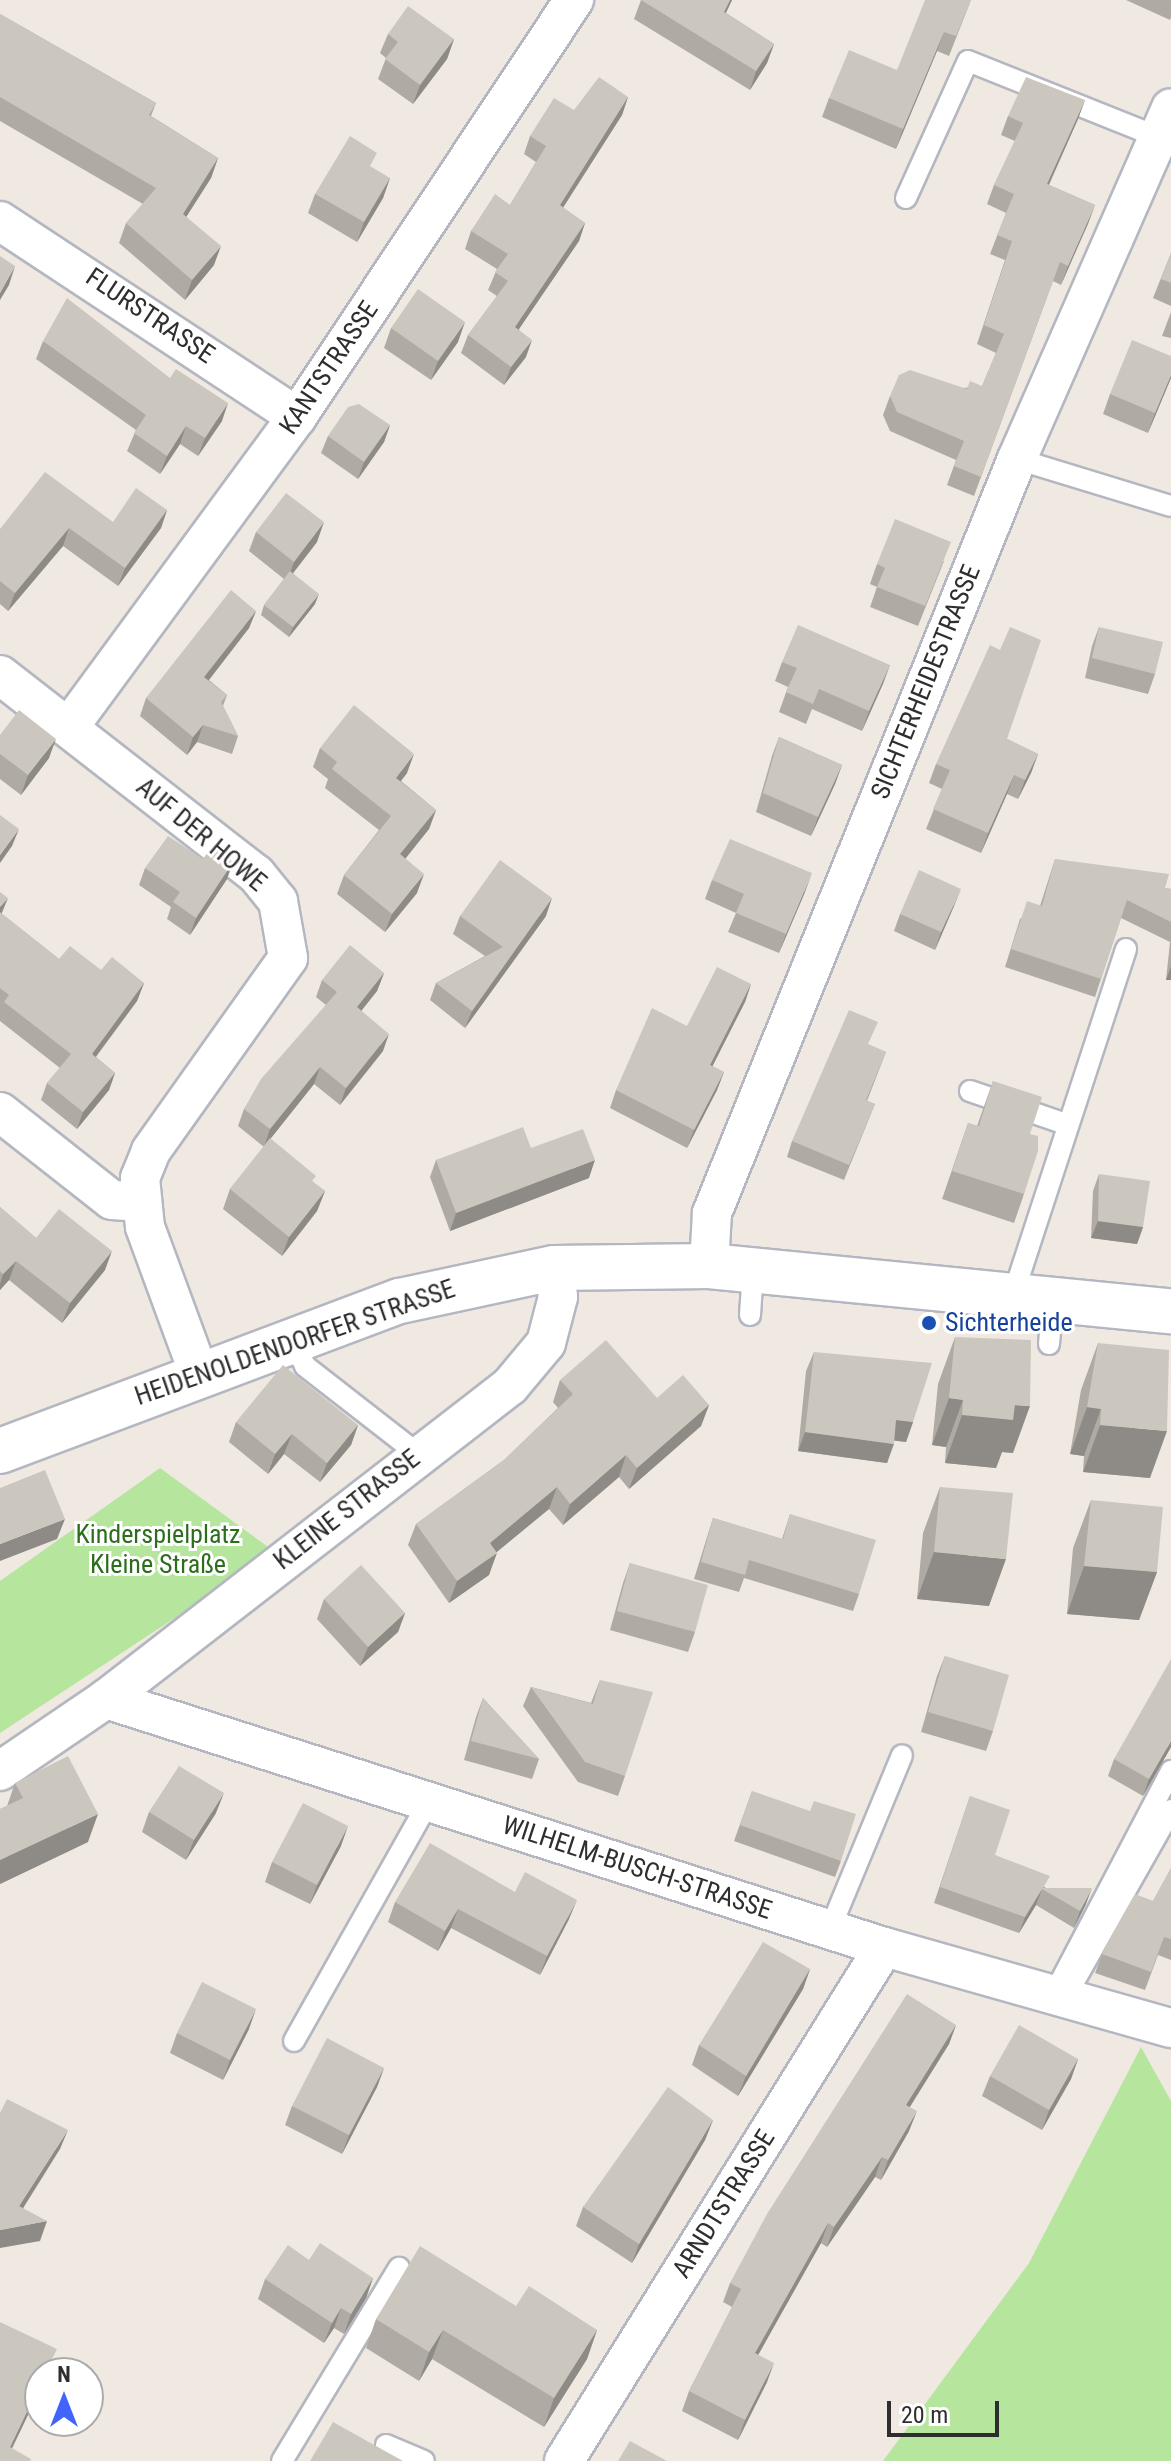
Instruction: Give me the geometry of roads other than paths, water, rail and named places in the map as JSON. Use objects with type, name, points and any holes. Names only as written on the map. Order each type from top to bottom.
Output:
[{"type":"street","name":"KANTSTRASSE","points":[[69,727],[297,417],[574,0]]},
{"type":"street","name":"SICHTERHEIDESTRASSE","points":[[709,1266],[712,1213],[1017,459],[1167,128]]},
{"type":"street","name":"FLURSTRASSE","points":[[0,221],[297,417]]},
{"type":"street","name":"AUF DER HOWE","points":[[0,675],[256,874],[278,901],[288,958],[151,1151],[138,1202]]},
{"type":"street","points":[[0,1112],[112,1200],[138,1202],[199,1374]]},
{"type":"street","name":"HEIDENOLDENDORFER STRASSE","points":[[0,1451],[292,1339],[437,1291],[554,1268],[709,1266],[1171,1311]]},
{"type":"street","name":"KLEINE STRASSE","points":[[0,1771],[106,1699],[418,1454],[510,1386],[546,1343],[558,1297],[554,1268]]},
{"type":"street","name":"WILHELM-BUSCH-STRASSE","points":[[106,1699],[884,1947],[1171,2028]]},
{"type":"street","name":"ARNDTSTRASSE","points":[[564,2461],[884,1947]]},
{"type":"lane","points":[[906,198],[968,61],[1167,128]]},
{"type":"lane","points":[[1017,459],[1171,506]]},
{"type":"lane","points":[[1049,1344],[1033,1297],[1066,1124],[1126,949]]},
{"type":"lane","points":[[970,1091],[1066,1124]]},
{"type":"lane","points":[[750,1315],[753,1270]]},
{"type":"lane","points":[[292,1339],[305,1366],[418,1454]]},
{"type":"lane","points":[[830,1929],[902,1755]]},
{"type":"lane","points":[[1060,1995],[1171,1771]]},
{"type":"lane","points":[[294,2041],[429,1801]]},
{"type":"lane","points":[[1060,1995],[1171,1810]]},
{"type":"lane","points":[[282,2461],[399,2268]]},
{"type":"lane","points":[[386,2445],[424,2461]]},
{"type":"place","name":"Sichterheide","points":[[929,1323]]},
{"type":"park label","name":"Kinderspielplatz Kleine Straße","points":[[158,1550]]}]
